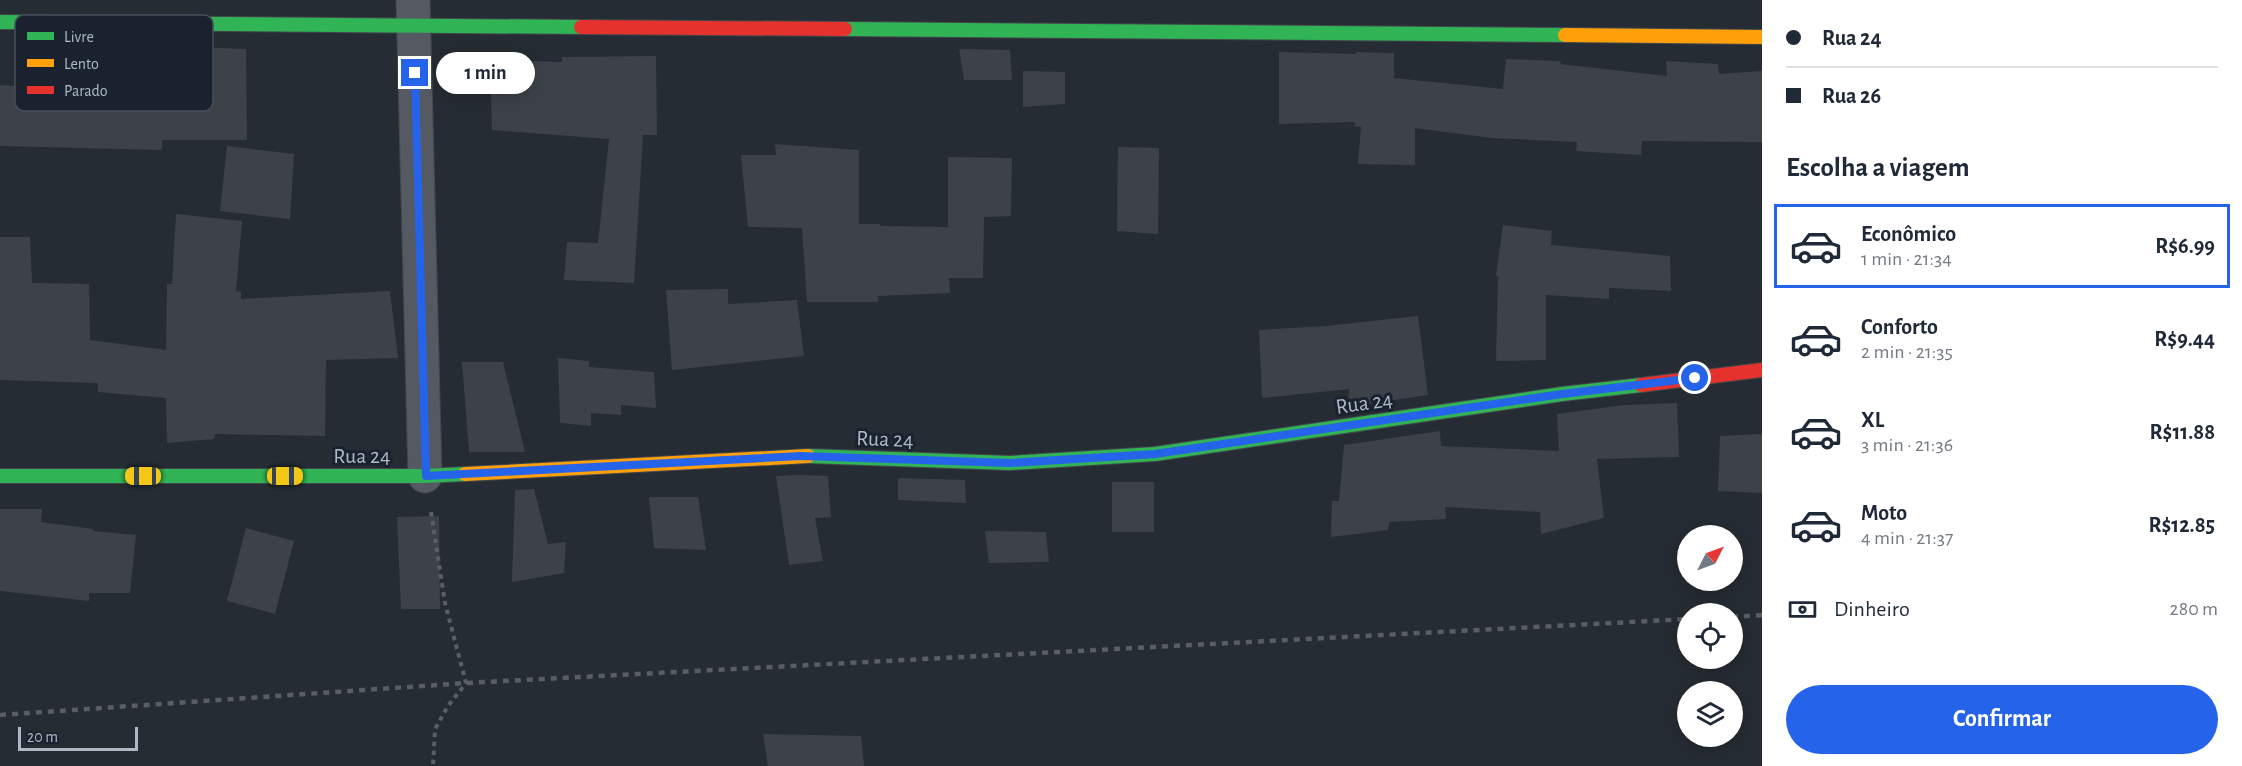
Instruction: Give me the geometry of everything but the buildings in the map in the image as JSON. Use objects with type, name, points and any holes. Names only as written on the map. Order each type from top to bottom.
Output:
[{"type":"street","points":[[413,13],[426,476]]},
{"type":"street","points":[[213,17],[413,13],[1762,37]]},
{"type":"street","points":[[0,22],[15,22]]},
{"type":"street","name":"Rua 24","points":[[0,476],[426,476],[801,456],[1010,463],[1155,454],[1562,394],[1762,370]]},
{"type":"path","points":[[426,476],[445,603],[466,683],[448,706],[435,729],[433,766]]},
{"type":"railway","points":[[1743,616],[1762,615]]},
{"type":"railway","points":[[0,715],[466,683],[1677,620]]},
{"type":"traffic: fast","points":[[0,22],[15,22]]},
{"type":"traffic: fast","points":[[213,24],[581,27]]},
{"type":"traffic: fast","points":[[845,29],[1565,35]]},
{"type":"traffic: fast","points":[[808,456],[1010,463],[1155,454],[1562,394],[1641,385]]},
{"type":"traffic: fast","points":[[0,476],[425,476],[465,474]]},
{"type":"traffic: slow","points":[[1565,35],[1762,37]]},
{"type":"traffic: slow","points":[[465,474],[808,456]]},
{"type":"traffic: jam","points":[[581,27],[845,29]]},
{"type":"traffic: jam","points":[[1641,385],[1762,370]]},
{"type":"route","points":[[415,73],[426,476],[801,456],[1010,463],[1155,454],[1562,394],[1695,378]]}]
